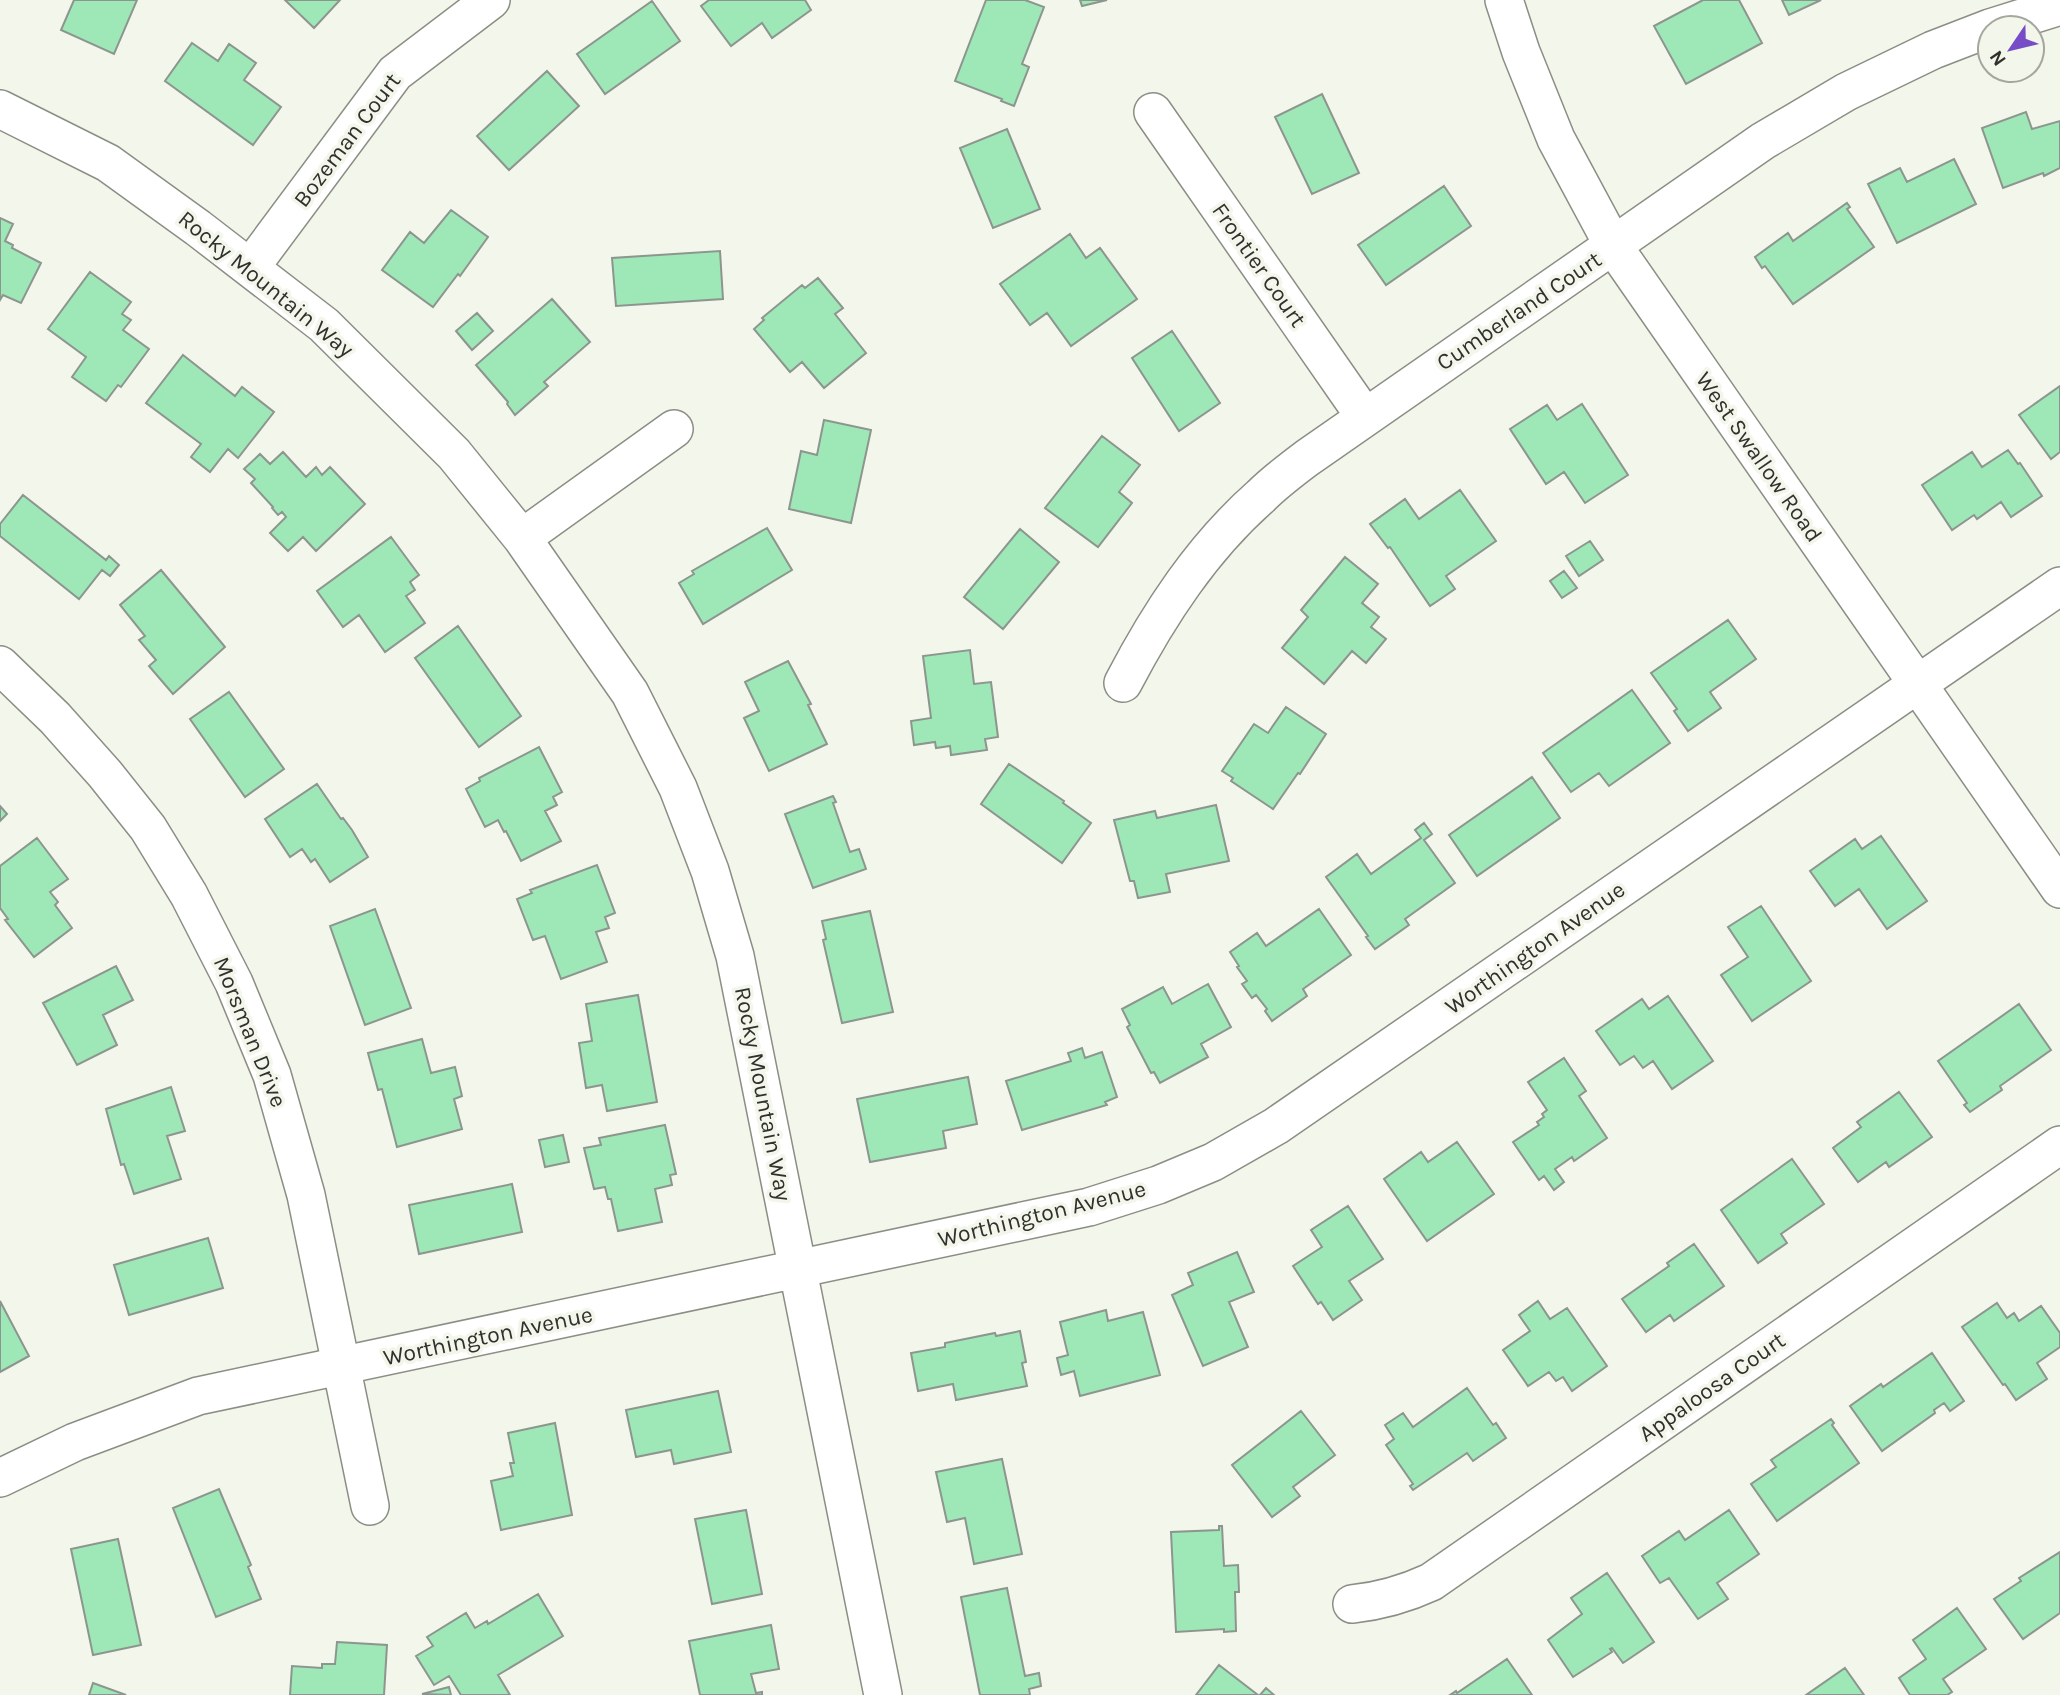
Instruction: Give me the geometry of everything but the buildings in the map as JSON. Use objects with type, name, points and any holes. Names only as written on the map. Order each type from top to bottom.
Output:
[{"type":"street","name":"Bozeman Court","points":[[250,268],[395,73],[491,0]]},
{"type":"street","name":"West Swallow Road","points":[[1504,0],[1521,52],[1556,139],[1614,247],[2060,889]]},
{"type":"street","name":"Cumberland Court","points":[[2035,14],[2060,6]]},
{"type":"street","name":"Cumberland Court","points":[[1124,683],[1173,595],[1217,540],[1260,496],[1307,458],[1763,141],[1846,92],[1933,50],[1976,33]]},
{"type":"street","name":"Rocky Mountain Way","points":[[0,109],[108,163],[324,325],[454,454],[522,538],[629,693],[678,789],[710,870],[735,956],[883,1695]]},
{"type":"street","name":"Frontier Court","points":[[1153,112],[1365,417]]},
{"type":"street","points":[[522,538],[674,429]]},
{"type":"street","name":"Worthington Avenue","points":[[0,1479],[75,1442],[198,1396],[1089,1208],[1158,1185],[1213,1161],[1276,1126],[2060,586]]},
{"type":"street","name":"Morsman Drive","points":[[0,665],[55,718],[148,828],[189,895],[234,983],[272,1075],[306,1195],[370,1506]]},
{"type":"street","name":"Appaloosa Court","points":[[1353,1604],[1381,1601],[1431,1582],[2060,1146]]}]
